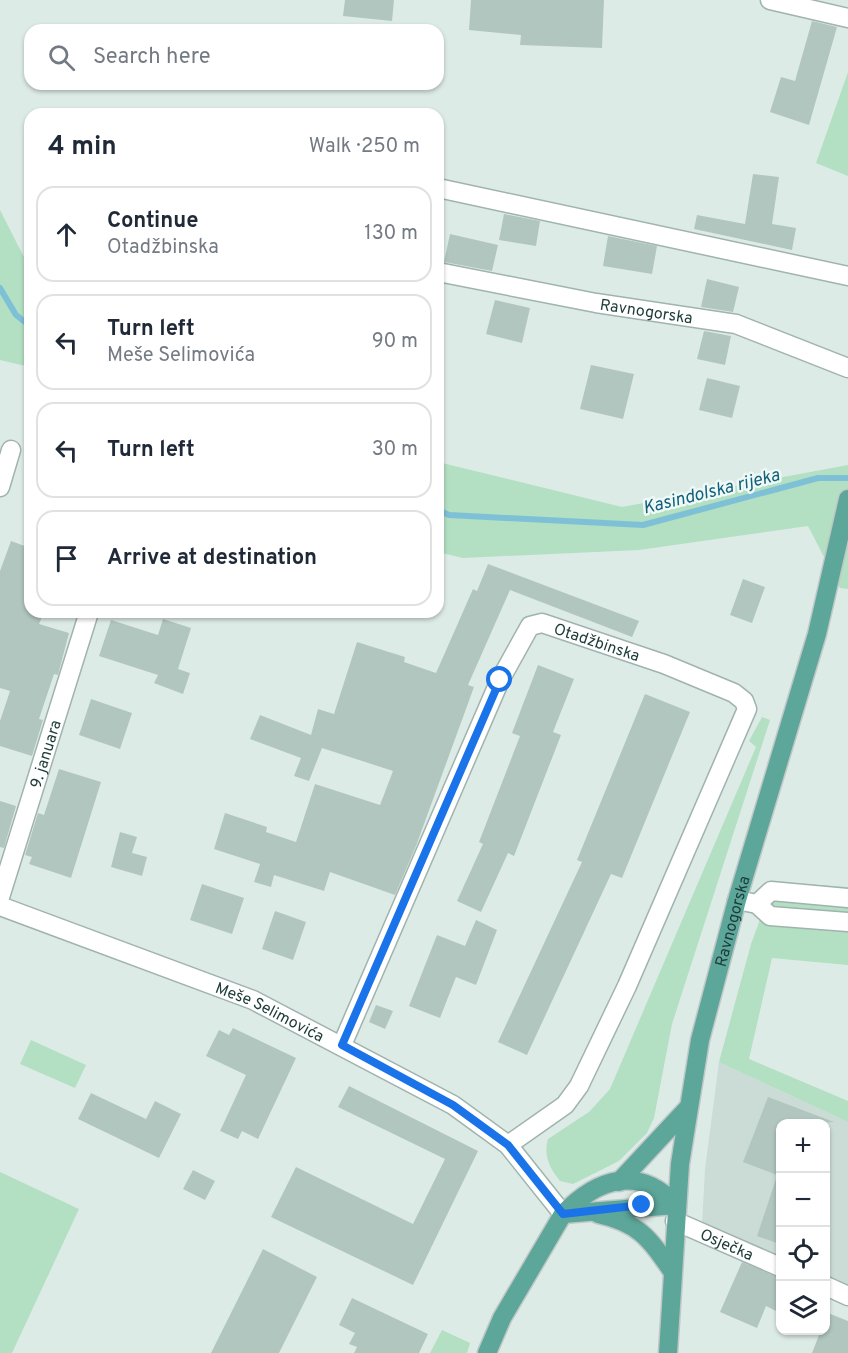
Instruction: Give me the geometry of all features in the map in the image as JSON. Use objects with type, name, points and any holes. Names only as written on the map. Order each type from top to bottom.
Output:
[{"type":"main road","name":"Ravnogorska","points":[[669,1353],[675,1213],[688,1108],[700,1040],[736,900],[817,634],[848,499]]},
{"type":"main road","points":[[619,1182],[688,1108]]},
{"type":"main road","points":[[487,1353],[502,1318],[563,1214],[589,1192],[619,1182],[640,1180],[662,1190],[675,1213]]},
{"type":"main road","points":[[563,1214],[588,1211],[675,1213]]},
{"type":"main road","points":[[588,1211],[624,1221],[641,1231],[672,1271]]},
{"type":"street","points":[[770,0],[848,18]]},
{"type":"street","points":[[444,189],[848,276]]},
{"type":"street","name":"Ravnogorska","points":[[444,273],[596,303],[736,324],[848,368]]},
{"type":"street","points":[[0,487],[11,450]]},
{"type":"street","name":"9. januara","points":[[0,897],[87,618]]},
{"type":"street","name":"Otadžbinska","points":[[342,1045],[500,680],[530,626],[542,623],[664,664],[738,695],[747,709],[627,986],[579,1086],[565,1105],[508,1145]]},
{"type":"street","points":[[757,904],[771,891],[848,898]]},
{"type":"street","points":[[736,900],[757,904],[770,916],[848,922]]},
{"type":"street","name":"Meše Selimovića","points":[[0,906],[253,1000],[453,1105],[508,1145],[563,1214]]},
{"type":"street","name":"Osječka","points":[[675,1213],[776,1265]]},
{"type":"street","points":[[830,1288],[848,1296]]},
{"type":"shaded area","points":[[719,1062],[848,1122],[848,1286],[830,1278],[830,1119],[776,1119],[776,1256],[702,1225],[705,1169]]},
{"type":"green space","points":[[848,72],[848,176],[816,163]]},
{"type":"green space","points":[[0,210],[24,257],[24,366],[0,360]]},
{"type":"green space","points":[[444,463],[622,507],[848,465],[848,589],[840,588],[808,526],[639,550],[463,558],[444,553]]},
{"type":"green space","points":[[762,717],[770,720],[672,1024],[654,1118],[647,1133],[619,1161],[573,1184],[560,1181],[548,1162],[546,1151],[548,1139],[589,1112],[610,1089],[756,747],[749,741]]},
{"type":"green space","points":[[774,882],[848,887],[848,965],[772,958],[749,1059],[848,1101],[848,1122],[719,1062],[751,944]]},
{"type":"green space","points":[[31,1040],[86,1065],[75,1088],[20,1064]]},
{"type":"green space","points":[[0,1172],[79,1209],[12,1353],[0,1353]]},
{"type":"green space","points":[[442,1330],[470,1343],[467,1353],[430,1353]]},
{"type":"building","points":[[345,0],[394,0],[392,21],[343,16]]},
{"type":"building","points":[[471,0],[604,0],[602,48],[520,45],[521,35],[469,30]]},
{"type":"building","points":[[812,21],[837,27],[809,125],[770,112],[781,77],[795,81]]},
{"type":"building","points":[[753,174],[779,177],[772,224],[796,228],[792,250],[694,229],[697,215],[745,224]]},
{"type":"building","points":[[504,214],[540,221],[536,246],[499,240]]},
{"type":"building","points":[[450,234],[498,245],[492,271],[444,262]]},
{"type":"building","points":[[608,236],[657,246],[652,274],[603,266]]},
{"type":"building","points":[[707,279],[739,287],[733,312],[701,307]]},
{"type":"building","points":[[495,300],[530,308],[522,343],[486,334]]},
{"type":"building","points":[[704,331],[731,336],[725,365],[697,359]]},
{"type":"building","points":[[591,365],[634,374],[623,419],[580,409]]},
{"type":"building","points":[[707,378],[740,386],[732,418],[699,410]]},
{"type":"building","points":[[11,541],[24,546],[24,618],[42,618],[39,624],[69,633],[58,675],[54,674],[39,719],[43,720],[32,756],[0,746],[0,721],[10,691],[0,688],[0,571]]},
{"type":"building","points":[[488,564],[639,621],[632,637],[510,590],[468,685],[474,687],[416,846],[395,895],[330,872],[324,891],[274,875],[271,887],[254,882],[260,864],[214,849],[225,813],[267,827],[266,832],[296,842],[315,784],[380,805],[393,771],[322,748],[309,781],[294,776],[301,758],[250,739],[260,715],[311,735],[318,709],[334,714],[357,642],[405,657],[404,662],[436,673],[473,589],[477,591]]},
{"type":"building","points":[[743,579],[765,587],[752,623],[730,615]]},
{"type":"building","points":[[163,619],[191,628],[178,669],[190,673],[183,694],[154,683],[158,675],[99,656],[111,620],[158,635]]},
{"type":"building","points":[[538,665],[574,679],[553,732],[561,735],[514,856],[508,853],[481,912],[457,901],[483,844],[479,842],[520,736],[512,733]]},
{"type":"building","points":[[645,694],[690,712],[622,878],[611,874],[527,1055],[498,1042],[582,862],[577,860]]},
{"type":"building","points":[[91,699],[132,713],[120,749],[79,735]]},
{"type":"building","points":[[59,769],[101,782],[71,878],[29,864],[32,857],[25,855],[38,813],[44,815]]},
{"type":"building","points":[[0,801],[16,806],[4,848],[0,847]]},
{"type":"building","points":[[120,832],[137,837],[132,853],[147,857],[142,876],[111,867]]},
{"type":"building","points":[[202,884],[244,898],[232,934],[190,920]]},
{"type":"building","points":[[275,911],[306,922],[293,960],[262,949]]},
{"type":"building","points":[[476,920],[497,930],[476,985],[456,977],[440,1018],[409,1006],[437,935],[465,946]]},
{"type":"building","points":[[376,1005],[393,1011],[385,1029],[369,1022]]},
{"type":"building","points":[[233,1028],[296,1058],[258,1139],[242,1131],[238,1139],[220,1131],[246,1075],[206,1056],[219,1030],[229,1035]]},
{"type":"building","points":[[349,1086],[478,1151],[413,1285],[271,1217],[296,1167],[413,1224],[445,1159],[338,1107]]},
{"type":"building","points":[[91,1093],[146,1119],[155,1101],[181,1114],[159,1158],[78,1119]]},
{"type":"building","points":[[768,1097],[826,1119],[776,1119],[776,1174],[743,1162]]},
{"type":"building","points":[[193,1170],[215,1181],[205,1200],[183,1189]]},
{"type":"building","points":[[776,1179],[776,1243],[757,1236]]},
{"type":"building","points":[[263,1249],[317,1277],[279,1353],[211,1353]]},
{"type":"building","points":[[742,1262],[776,1276],[776,1311],[766,1306],[757,1328],[720,1312]]},
{"type":"building","points":[[352,1298],[428,1334],[419,1353],[354,1353],[357,1347],[349,1344],[355,1333],[339,1325]]},
{"type":"building","points":[[830,1314],[848,1321],[848,1353],[812,1353],[819,1335],[830,1335]]},
{"type":"waterway","name":"Kasindolska rijeka","points":[[0,288],[16,315],[24,321]]},
{"type":"waterway","name":"Kasindolska rijeka","points":[[444,513],[449,515],[643,525],[818,478],[848,478]]},
{"type":"route","points":[[500,680],[342,1045],[453,1105],[508,1145],[540,1182],[563,1214],[642,1205]]}]
